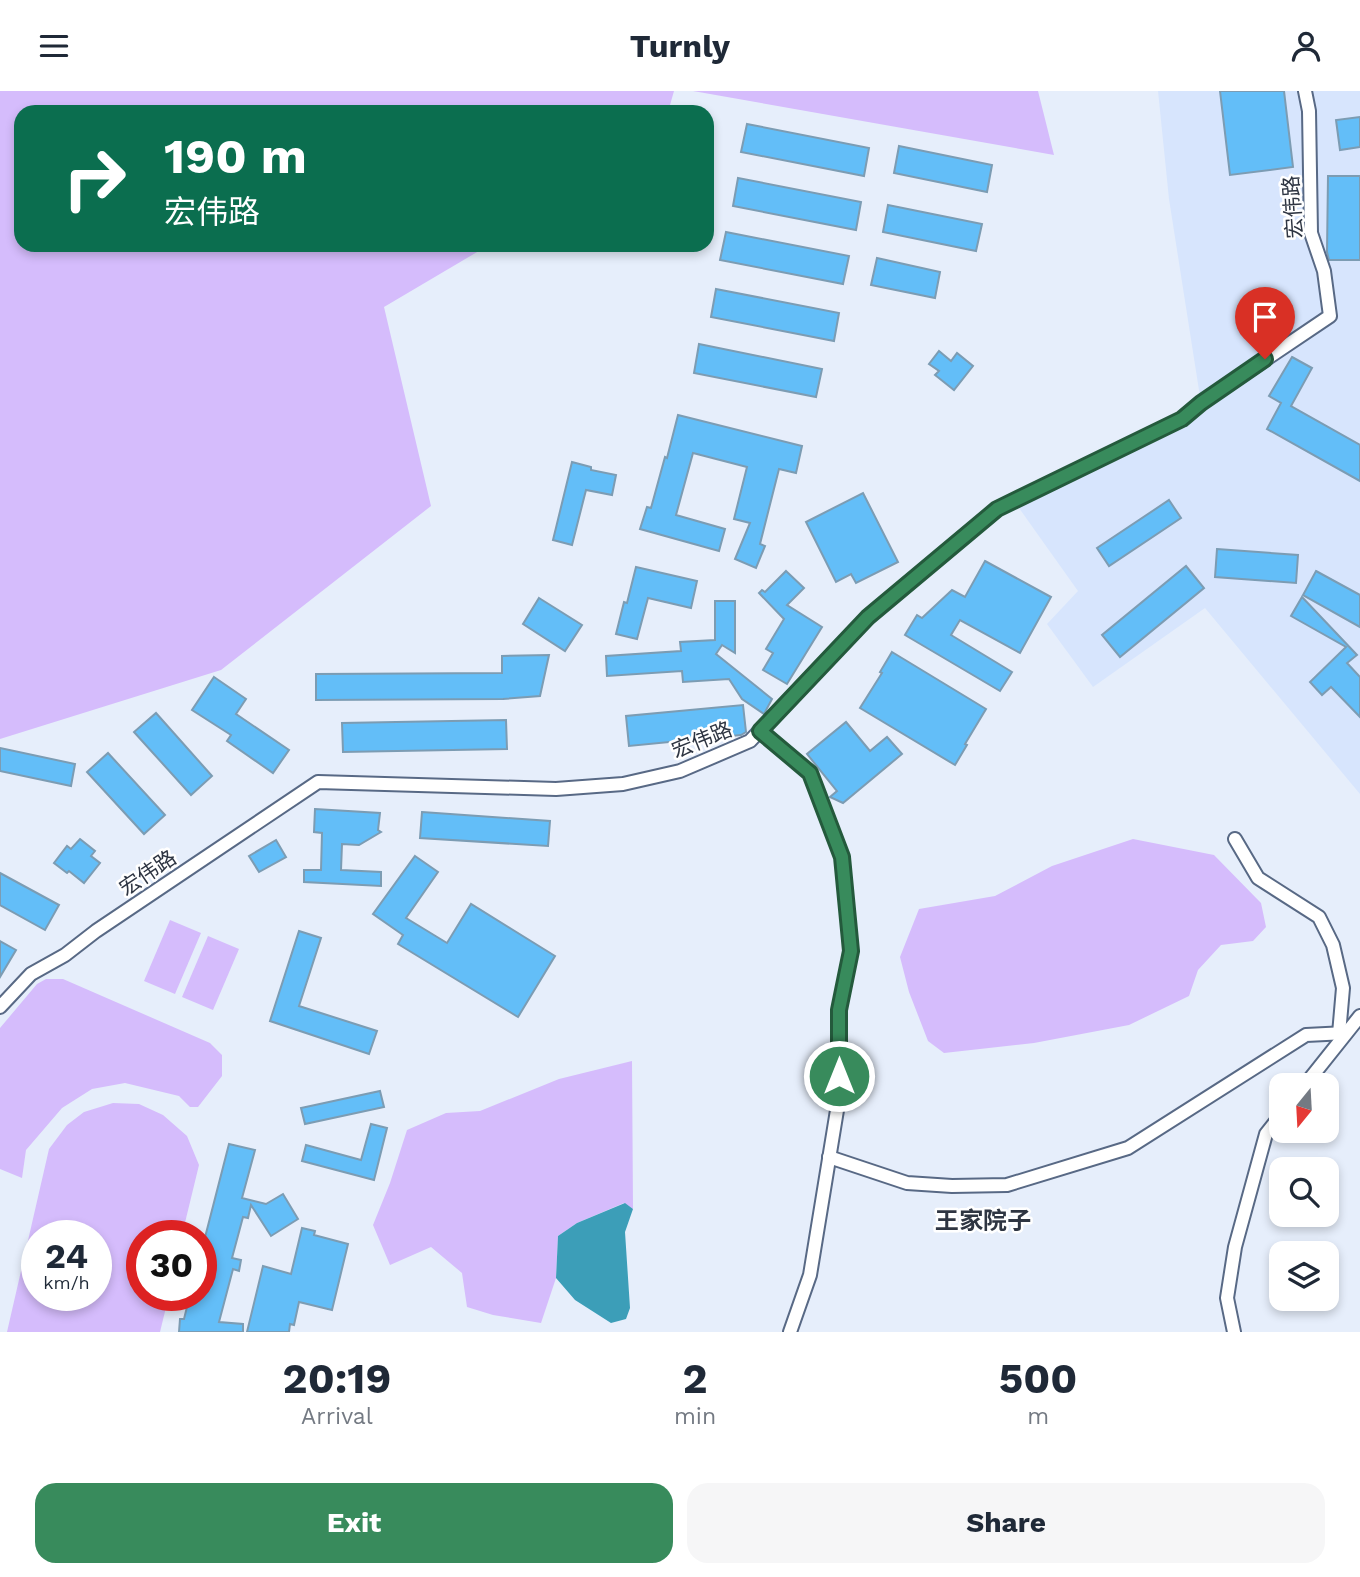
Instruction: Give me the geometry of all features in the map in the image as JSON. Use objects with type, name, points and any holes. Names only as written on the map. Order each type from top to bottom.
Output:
[{"type":"street","name":"宏伟路","points":[[0,1007],[31,974],[65,955],[96,931],[318,782],[556,789],[624,784],[680,771],[750,741],[868,617],[997,509],[1182,419],[1201,403],[1330,316],[1324,271],[1311,233],[1309,111],[1305,91]]},
{"type":"street","points":[[760,731],[810,773],[842,857],[851,951],[839,1010],[839,1098],[810,1275],[790,1332]]},
{"type":"street","points":[[1235,839],[1258,878],[1319,917],[1333,945],[1343,988],[1343,1034]]},
{"type":"street","points":[[1314,1073],[1360,1016]]},
{"type":"street","points":[[829,1157],[907,1183],[1007,1185],[1128,1148],[1306,1035],[1343,1034]]},
{"type":"street","points":[[1234,1332],[1227,1299],[1235,1247],[1269,1130]]},
{"type":"shaded area","points":[[0,91],[674,91],[670,105],[14,105],[14,252],[477,252],[384,307],[431,506],[221,670],[0,739]]},
{"type":"shaded area","points":[[693,91],[1038,91],[1054,155]]},
{"type":"shaded area","points":[[1158,91],[1360,91],[1360,794],[1205,608],[1093,687],[1047,624],[1078,591],[1014,501],[1201,403],[1169,199]]},
{"type":"shaded area","points":[[1133,839],[1214,855],[1261,903],[1266,927],[1253,941],[1221,945],[1198,970],[1189,996],[1129,1025],[1034,1043],[944,1053],[928,1041],[909,992],[900,957],[919,909],[995,896],[1052,866]]},
{"type":"shaded area","points":[[170,920],[201,933],[175,994],[144,981]]},
{"type":"shaded area","points":[[208,936],[239,949],[213,1010],[182,997]]},
{"type":"shaded area","points":[[46,979],[63,979],[210,1043],[222,1055],[222,1076],[198,1107],[190,1107],[179,1096],[125,1083],[92,1089],[62,1108],[26,1150],[22,1178],[0,1169],[0,1028],[37,984]]},
{"type":"shaded area","points":[[632,1061],[633,1209],[624,1203],[577,1223],[558,1236],[556,1278],[541,1323],[493,1315],[467,1307],[462,1273],[431,1247],[390,1265],[373,1225],[407,1130],[446,1113],[480,1111],[559,1079]]},
{"type":"shaded area","points":[[113,1103],[139,1104],[163,1115],[187,1136],[199,1165],[186,1220],[126,1220],[126,1311],[165,1311],[160,1332],[7,1332],[21,1271],[21,1311],[112,1311],[112,1220],[33,1220],[49,1149],[67,1125],[84,1112]]},
{"type":"water","points":[[625,1203],[633,1209],[625,1232],[630,1308],[626,1319],[611,1323],[575,1300],[556,1278],[558,1236],[577,1223]]},
{"type":"building","points":[[1220,91],[1284,91],[1293,167],[1230,175]]},
{"type":"building","points":[[1360,117],[1360,147],[1340,150],[1336,120]]},
{"type":"building","points":[[747,124],[869,148],[864,176],[741,152]]},
{"type":"building","points":[[899,146],[992,165],[987,192],[894,173]]},
{"type":"building","points":[[1328,176],[1360,176],[1360,260],[1329,260]]},
{"type":"building","points":[[738,178],[861,202],[856,230],[733,206]]},
{"type":"building","points":[[888,205],[982,224],[976,251],[883,232]]},
{"type":"building","points":[[726,232],[849,256],[843,284],[720,260]]},
{"type":"building","points":[[877,258],[940,272],[935,298],[871,285]]},
{"type":"building","points":[[716,289],[839,313],[834,341],[711,317]]},
{"type":"building","points":[[699,344],[822,369],[816,397],[694,373]]},
{"type":"building","points":[[939,351],[951,361],[957,353],[973,366],[954,390],[935,375],[939,371],[929,364]]},
{"type":"building","points":[[1292,357],[1312,368],[1291,406],[1360,445],[1360,481],[1267,429],[1281,403],[1269,396]]},
{"type":"building","points":[[678,415],[802,446],[796,473],[779,469],[760,544],[765,546],[756,568],[735,559],[750,523],[734,519],[747,467],[693,453],[676,515],[725,529],[719,551],[640,529],[647,507],[651,508]]},
{"type":"building","points":[[572,462],[591,467],[591,470],[616,475],[612,495],[586,490],[572,545],[553,540]]},
{"type":"building","points":[[863,493],[898,562],[856,583],[851,574],[836,582],[806,522]]},
{"type":"building","points":[[1169,500],[1181,518],[1109,566],[1097,548]]},
{"type":"building","points":[[1217,549],[1298,555],[1296,583],[1215,577]]},
{"type":"building","points":[[985,561],[1051,597],[1020,653],[960,620],[951,635],[1012,672],[1000,691],[905,635],[917,615],[922,618],[952,590],[965,597]]},
{"type":"building","points":[[1186,566],[1204,588],[1120,657],[1102,635]]},
{"type":"building","points":[[636,567],[697,581],[691,608],[648,598],[637,639],[616,634]]},
{"type":"building","points":[[786,571],[804,588],[787,605],[822,627],[787,684],[763,670],[773,653],[766,649],[784,619],[759,593],[762,590],[765,592]]},
{"type":"building","points":[[1316,571],[1360,595],[1360,627],[1303,595]]},
{"type":"building","points":[[1302,597],[1357,655],[1347,663],[1360,677],[1360,717],[1331,687],[1322,695],[1310,682],[1346,647],[1291,616]]},
{"type":"building","points":[[539,598],[582,625],[565,651],[523,624]]},
{"type":"building","points":[[715,601],[735,601],[735,653],[722,645],[716,654],[772,699],[764,714],[742,699],[729,679],[683,682],[682,671],[607,676],[606,656],[681,651],[680,642],[715,640]]},
{"type":"building","points":[[892,652],[986,709],[955,765],[860,708]]},
{"type":"building","points":[[549,655],[540,696],[503,699],[316,700],[316,674],[502,673],[502,656]]},
{"type":"building","points":[[214,677],[246,699],[236,714],[289,750],[273,773],[227,741],[231,735],[192,710]]},
{"type":"building","points":[[743,705],[746,732],[741,735],[629,746],[626,716]]},
{"type":"building","points":[[156,713],[212,776],[191,795],[134,732]]},
{"type":"building","points":[[506,720],[507,749],[343,752],[342,723]]},
{"type":"building","points":[[846,722],[870,751],[887,737],[902,754],[843,803],[830,797],[837,791],[807,754]]},
{"type":"building","points":[[0,748],[75,764],[71,786],[0,771]]},
{"type":"building","points":[[108,753],[165,815],[144,834],[87,772]]},
{"type":"building","points":[[315,809],[380,813],[378,830],[381,832],[359,845],[342,844],[341,870],[381,872],[381,886],[304,882],[304,870],[321,870],[322,833],[314,832]]},
{"type":"building","points":[[422,812],[550,821],[548,846],[420,838]]},
{"type":"building","points":[[80,839],[95,851],[91,856],[100,863],[84,883],[54,863],[67,846],[71,849]]},
{"type":"building","points":[[276,840],[286,857],[259,872],[249,856]]},
{"type":"building","points":[[415,856],[438,872],[406,918],[447,943],[471,904],[555,956],[518,1017],[398,944],[403,935],[373,914]]},
{"type":"building","points":[[0,873],[59,905],[45,930],[0,905]]},
{"type":"building","points":[[299,931],[321,938],[299,1006],[377,1031],[369,1054],[270,1021]]},
{"type":"building","points":[[0,941],[16,950],[0,977]]},
{"type":"building","points":[[380,1091],[384,1107],[305,1124],[301,1108]]},
{"type":"building","points":[[371,1124],[387,1128],[374,1180],[302,1161],[306,1145],[361,1160]]},
{"type":"building","points":[[229,1144],[255,1150],[242,1198],[266,1204],[283,1194],[298,1219],[271,1236],[251,1205],[248,1218],[243,1217],[232,1258],[241,1260],[239,1271],[233,1269],[219,1322],[243,1324],[243,1332],[179,1332],[180,1319],[184,1319],[186,1311],[217,1311],[217,1220],[209,1220]]},
{"type":"building","points":[[302,1228],[315,1231],[314,1235],[348,1244],[332,1310],[299,1302],[294,1325],[290,1324],[289,1332],[247,1332],[263,1266],[291,1274]]},
{"type":"district","name":"王家院子","points":[[983,1221]]},
{"type":"route","points":[[839,1076],[839,1010],[851,951],[842,857],[810,773],[760,731],[868,617],[997,509],[1182,419],[1265,359]]}]
